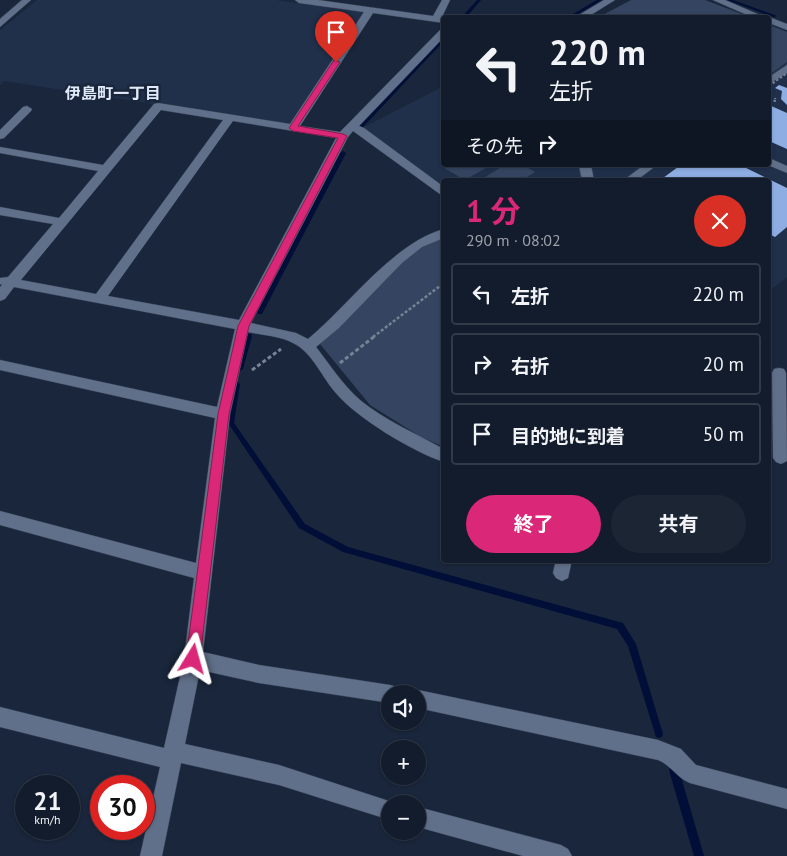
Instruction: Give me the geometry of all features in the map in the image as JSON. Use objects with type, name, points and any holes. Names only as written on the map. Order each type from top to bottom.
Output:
[{"type":"street","points":[[0,24],[27,0]]},
{"type":"street","points":[[299,0],[440,19]]},
{"type":"street","points":[[441,15],[446,0]]},
{"type":"street","points":[[584,15],[611,0]]},
{"type":"street","points":[[717,0],[755,15]]},
{"type":"street","points":[[293,128],[370,10]]},
{"type":"street","points":[[771,21],[787,26]]},
{"type":"street","points":[[151,856],[193,659],[223,414],[244,326],[347,132],[441,34]]},
{"type":"street","points":[[771,80],[787,68]]},
{"type":"street","points":[[0,296],[6,281],[61,222],[158,106],[293,128],[347,132],[360,130],[441,192]]},
{"type":"street","points":[[0,136],[27,109]]},
{"type":"street","points":[[100,299],[230,118]]},
{"type":"street","points":[[0,150],[105,169]]},
{"type":"street","points":[[771,162],[787,170]]},
{"type":"street","points":[[633,178],[648,167]]},
{"type":"street","points":[[0,211],[61,222]]},
{"type":"street","points":[[302,342],[334,325],[398,260],[418,244],[441,234]]},
{"type":"street","points":[[6,281],[244,326],[302,342],[340,389],[356,405],[406,437],[441,454]]},
{"type":"street","points":[[0,365],[223,414]]},
{"type":"street","points":[[779,373],[779,458]]},
{"type":"street","points":[[0,518],[204,574]]},
{"type":"street","points":[[193,659],[259,674],[381,693]]},
{"type":"street","points":[[426,701],[658,750],[674,756],[690,773],[787,799]]},
{"type":"street","points":[[0,717],[173,756],[279,775],[381,807]]},
{"type":"street","points":[[426,819],[561,856]]},
{"type":"path","points":[[771,85],[787,73]]},
{"type":"path","points":[[771,100],[776,101],[775,98]]},
{"type":"path","points":[[327,371],[349,358],[441,286]]},
{"type":"path","points":[[231,380],[244,376],[302,342]]},
{"type":"shaded area","points":[[37,0],[276,0],[365,12],[291,125],[4,81],[0,85],[0,30]]},
{"type":"shaded area","points":[[631,0],[705,0],[745,15],[603,15]]},
{"type":"shaded area","points":[[771,25],[787,31],[787,277],[771,289],[771,178],[441,178],[441,188],[362,128],[441,88],[441,167],[771,167]]},
{"type":"shaded area","points":[[771,26],[787,32],[787,62],[771,74]]},
{"type":"shaded area","points":[[488,167],[468,178],[462,178],[444,168]]},
{"type":"shaded area","points":[[502,167],[526,167],[535,172],[525,178],[483,178]]},
{"type":"shaded area","points":[[441,238],[441,446],[421,437],[370,405],[320,344],[403,261],[422,247]]},
{"type":"building","points":[[779,85],[787,88],[787,105],[781,99],[782,91],[775,88]]},
{"type":"building","points":[[771,106],[787,113],[787,149],[771,142]]},
{"type":"building","points":[[678,167],[744,167],[767,178],[663,178]]},
{"type":"building","points":[[771,180],[787,188],[787,227],[775,237],[771,235]]},
{"type":"waterway","points":[[466,15],[479,0]]},
{"type":"waterway","points":[[573,15],[600,0]]},
{"type":"waterway","points":[[729,0],[775,16]]},
{"type":"waterway","points":[[360,127],[441,41]]},
{"type":"waterway","points":[[260,312],[343,153]]},
{"type":"waterway","points":[[240,369],[249,336]]},
{"type":"waterway","points":[[237,384],[231,423],[302,526],[346,550],[620,626],[632,644],[659,734]]},
{"type":"waterway","points":[[674,770],[699,856]]},
{"type":"district","name":"伊島町一丁目","points":[[113,93]]},
{"type":"route","points":[[193,659],[223,414],[244,326],[343,136],[293,128],[336,62]]}]
